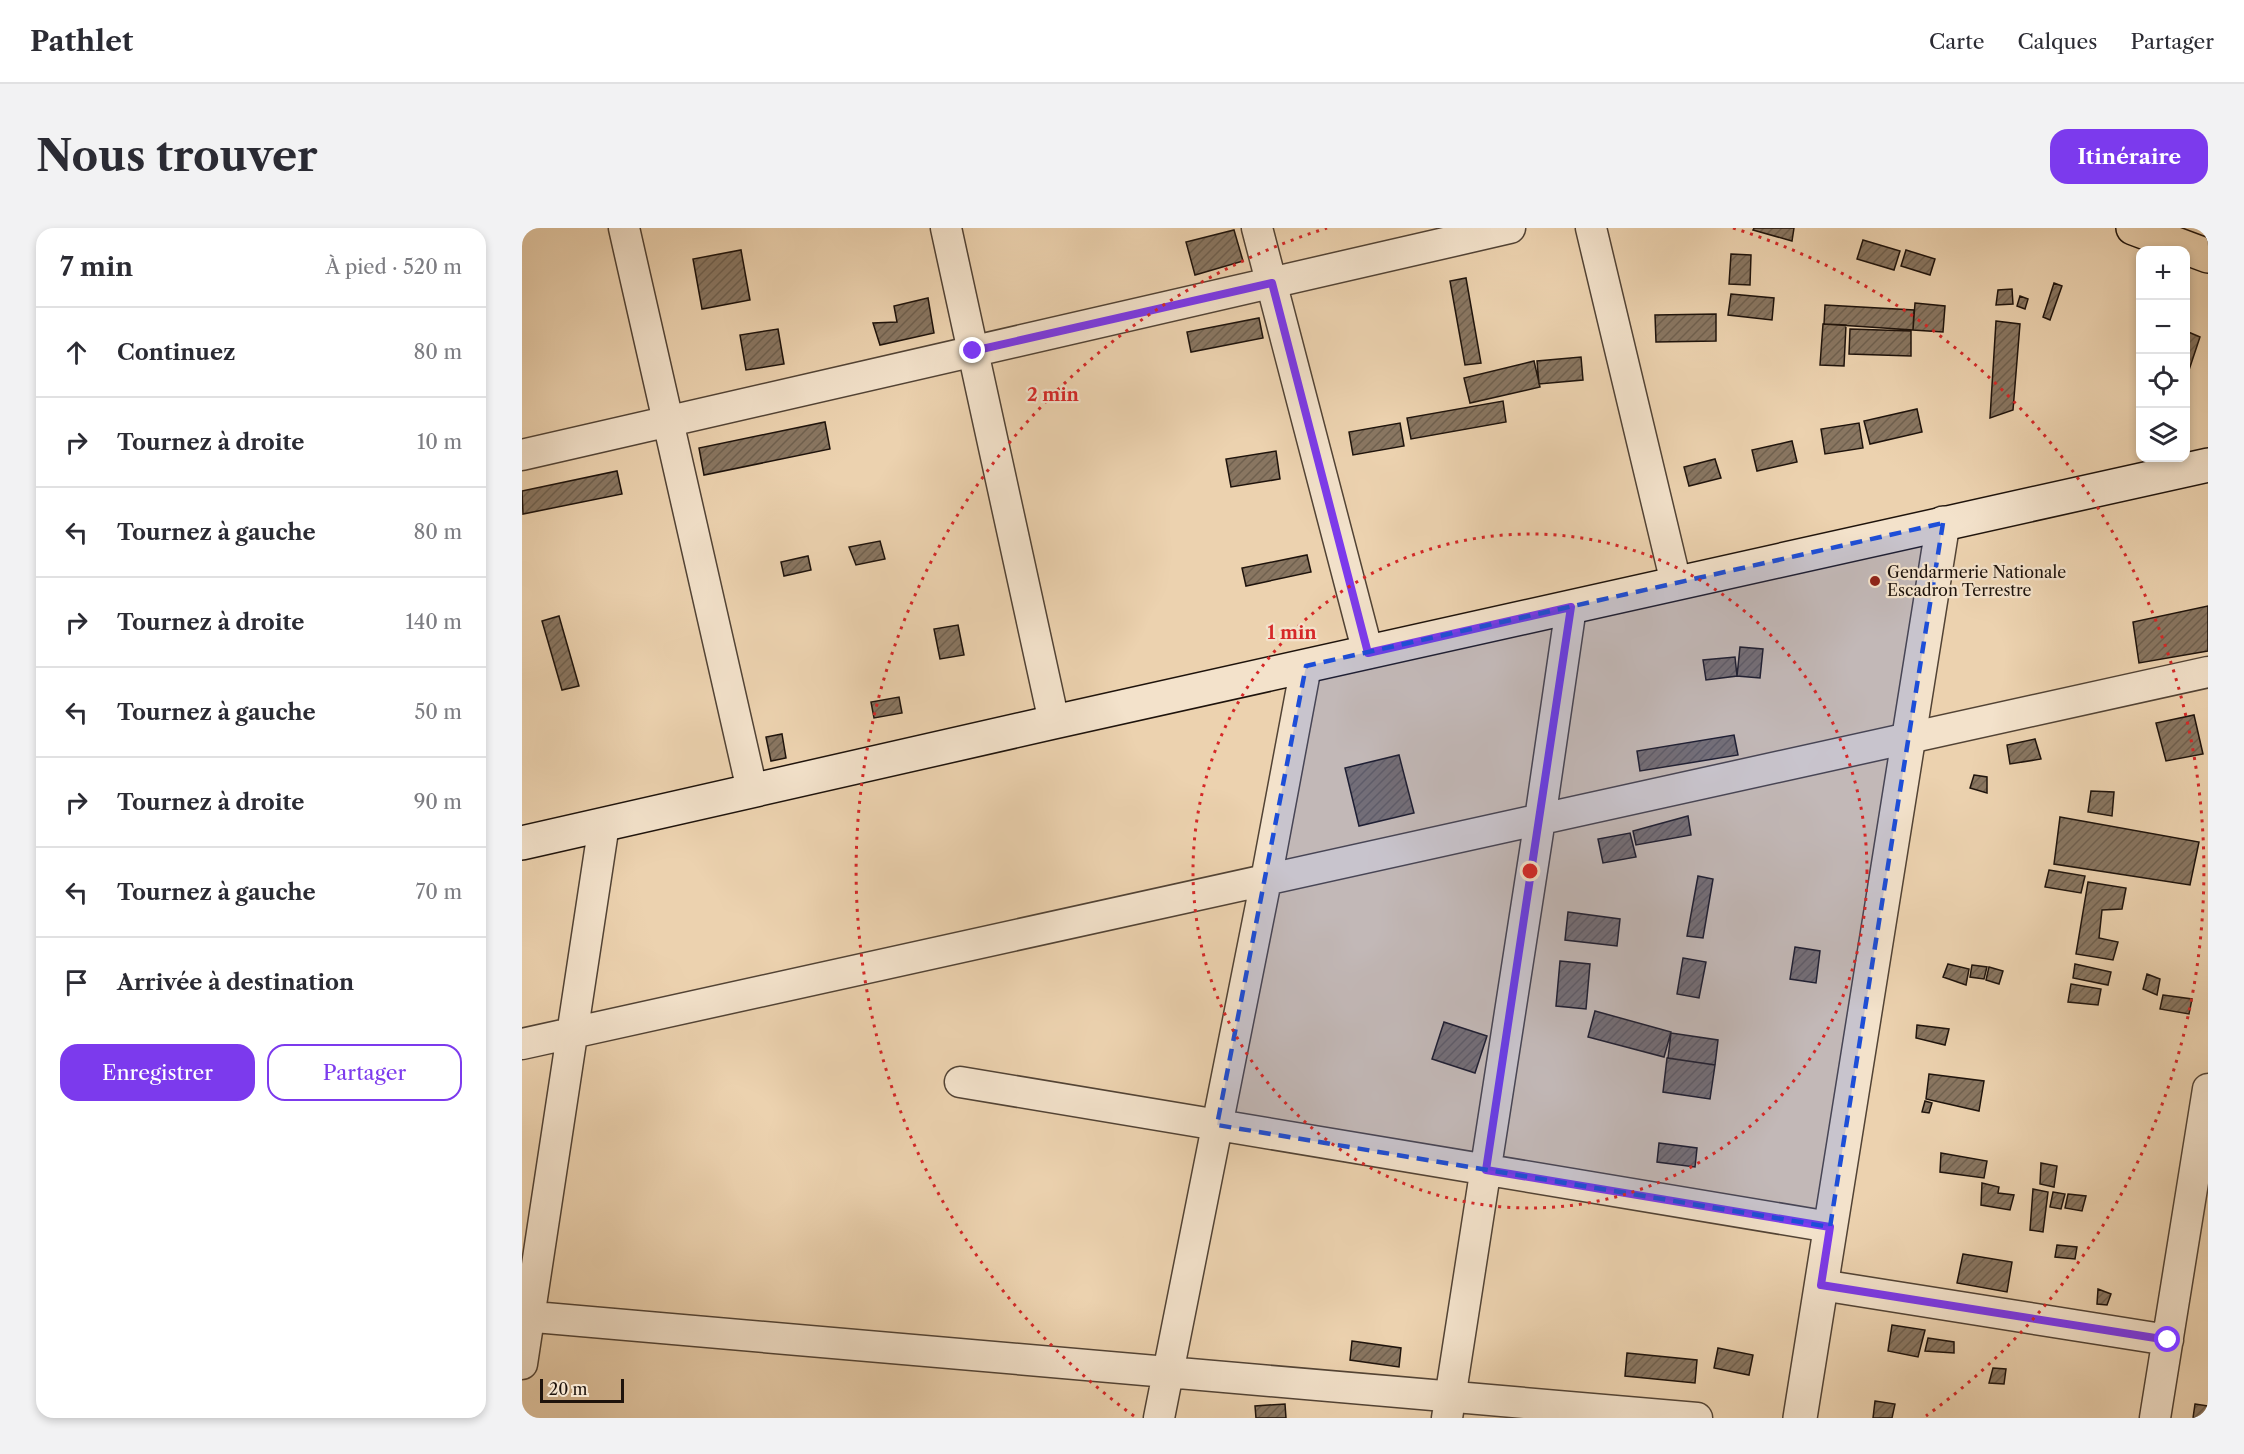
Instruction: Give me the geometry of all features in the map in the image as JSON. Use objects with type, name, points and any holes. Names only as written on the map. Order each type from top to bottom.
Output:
[{"type":"main road","points":[[2133,228],[2208,256]]},
{"type":"main road","points":[[522,843],[2208,465]]},
{"type":"main road","points":[[1800,1418],[1943,523]]},
{"type":"street","points":[[624,228],[752,790]]},
{"type":"street","points":[[946,228],[1054,722]]},
{"type":"street","points":[[1257,228],[1368,653]]},
{"type":"street","points":[[522,455],[1510,228]]},
{"type":"street","points":[[1591,228],[1676,583]]},
{"type":"street","points":[[1449,1407],[1571,607]]},
{"type":"street","points":[[1159,1418],[1306,666]]},
{"type":"street","points":[[522,1044],[2208,672]]},
{"type":"street","points":[[522,1364],[526,1317],[604,824]]},
{"type":"street","points":[[960,1082],[1830,1227]]},
{"type":"street","points":[[2155,1418],[2208,1089]]},
{"type":"street","points":[[1821,1285],[2168,1340]]},
{"type":"street","points":[[526,1317],[1168,1372],[1449,1407],[1697,1418]]},
{"type":"highlighted area","points":[[1943,523],[1830,1227],[1217,1125],[1306,666]]},
{"type":"building","points":[[1754,228],[1794,228],[1792,241],[1753,230]]},
{"type":"building","points":[[1234,230],[1243,261],[1195,275],[1186,242]]},
{"type":"building","points":[[1863,240],[1900,251],[1894,270],[1857,259]]},
{"type":"building","points":[[741,250],[750,300],[702,309],[693,259]]},
{"type":"building","points":[[1906,250],[1935,259],[1930,275],[1901,266]]},
{"type":"building","points":[[1731,254],[1751,255],[1750,285],[1729,284]]},
{"type":"building","points":[[1466,278],[1481,363],[1465,365],[1450,281]]},
{"type":"building","points":[[2054,283],[2062,286],[2050,320],[2043,317]]},
{"type":"building","points":[[2012,289],[2013,304],[1996,305],[1998,290]]},
{"type":"building","points":[[1731,294],[1774,298],[1772,320],[1728,315]]},
{"type":"building","points":[[2020,296],[2028,299],[2025,309],[2017,306]]},
{"type":"building","points":[[928,298],[934,333],[880,345],[873,323],[897,322],[894,306]]},
{"type":"building","points":[[1915,303],[1945,306],[1943,332],[1913,330]]},
{"type":"building","points":[[1825,305],[1914,310],[1913,330],[1824,324]]},
{"type":"building","points":[[1716,314],[1716,341],[1656,342],[1655,315]]},
{"type":"building","points":[[1259,318],[1263,338],[1191,352],[1187,332]]},
{"type":"building","points":[[1996,321],[2020,324],[2013,410],[1990,418]]},
{"type":"building","points":[[1823,324],[1846,325],[1844,366],[1820,365]]},
{"type":"building","points":[[778,329],[784,364],[746,370],[740,335]]},
{"type":"building","points":[[1850,329],[1911,331],[1911,356],[1849,354]]},
{"type":"building","points":[[2190,333],[2200,337],[2190,367]]},
{"type":"building","points":[[1581,357],[1583,380],[1539,384],[1537,361]]},
{"type":"building","points":[[1534,361],[1540,387],[1470,403],[1464,378]]},
{"type":"building","points":[[1503,401],[1506,422],[1411,439],[1407,418]]},
{"type":"building","points":[[1917,409],[1922,432],[1870,444],[1864,421]]},
{"type":"building","points":[[825,422],[830,449],[704,475],[699,448]]},
{"type":"building","points":[[1400,423],[1404,446],[1353,455],[1349,432]]},
{"type":"building","points":[[1859,423],[1863,448],[1825,454],[1821,429]]},
{"type":"building","points":[[1792,441],[1797,462],[1757,471],[1752,450]]},
{"type":"building","points":[[1276,451],[1280,479],[1231,487],[1226,459]]},
{"type":"building","points":[[1715,459],[1721,478],[1689,486],[1684,467]]},
{"type":"building","points":[[617,471],[622,494],[523,514],[522,491]]},
{"type":"building","points":[[880,541],[885,559],[856,565],[849,547]]},
{"type":"building","points":[[1307,555],[1311,572],[1246,586],[1242,568]]},
{"type":"building","points":[[808,556],[811,570],[784,576],[781,562]]},
{"type":"building","points":[[2208,606],[2208,651],[2139,663],[2133,622]]},
{"type":"building","points":[[559,616],[579,686],[562,690],[542,621]]},
{"type":"building","points":[[958,625],[964,655],[940,659],[934,629]]},
{"type":"building","points":[[1740,647],[1763,649],[1760,678],[1737,676]]},
{"type":"building","points":[[1735,657],[1737,676],[1706,680],[1703,660]]},
{"type":"building","points":[[899,697],[902,713],[874,718],[871,702]]},
{"type":"building","points":[[2194,715],[2203,754],[2166,761],[2156,723]]},
{"type":"building","points":[[782,734],[786,758],[771,761],[766,737]]},
{"type":"building","points":[[1734,735],[1738,755],[1640,771],[1637,751]]},
{"type":"building","points":[[2035,739],[2041,759],[2010,764],[2007,745]]},
{"type":"building","points":[[1399,755],[1414,813],[1359,826],[1345,768]]},
{"type":"building","points":[[1974,775],[1987,777],[1987,793],[1970,788]]},
{"type":"building","points":[[2091,791],[2114,792],[2112,816],[2088,812]]},
{"type":"building","points":[[1688,816],[1691,835],[1636,845],[1633,831]]},
{"type":"building","points":[[2060,817],[2199,842],[2190,885],[2054,864]]},
{"type":"building","points":[[1630,833],[1636,857],[1603,863],[1598,839]]},
{"type":"building","points":[[2049,870],[2085,876],[2081,893],[2045,887]]},
{"type":"building","points":[[1698,876],[1713,879],[1703,938],[1687,936]]},
{"type":"building","points":[[2088,882],[2126,888],[2122,909],[2102,910],[2099,938],[2118,942],[2113,960],[2076,954]]},
{"type":"building","points":[[1568,912],[1620,919],[1617,946],[1565,940]]},
{"type":"building","points":[[1795,947],[1820,951],[1816,983],[1790,979]]},
{"type":"building","points":[[1683,958],[1706,962],[1699,998],[1677,994]]},
{"type":"building","points":[[1560,961],[1590,964],[1586,1009],[1556,1006]]},
{"type":"building","points":[[1948,964],[1969,969],[1966,985],[1943,977]]},
{"type":"building","points":[[2075,964],[2111,972],[2108,985],[2073,978]]},
{"type":"building","points":[[1972,965],[1987,967],[1984,979],[1970,977]]},
{"type":"building","points":[[1989,967],[2003,971],[1999,984],[1986,980]]},
{"type":"building","points":[[2147,974],[2160,979],[2157,995],[2143,989]]},
{"type":"building","points":[[2071,984],[2101,989],[2098,1005],[2068,1002]]},
{"type":"building","points":[[2163,995],[2192,999],[2189,1014],[2160,1009]]},
{"type":"building","points":[[1595,1011],[1671,1032],[1664,1057],[1588,1037]]},
{"type":"building","points":[[1444,1022],[1487,1036],[1475,1073],[1432,1059]]},
{"type":"building","points":[[1917,1025],[1949,1029],[1945,1045],[1916,1038]]},
{"type":"building","points":[[1671,1033],[1718,1040],[1715,1065],[1668,1058]]},
{"type":"building","points":[[1667,1058],[1715,1065],[1710,1099],[1663,1092]]},
{"type":"building","points":[[1929,1074],[1984,1081],[1979,1111],[1926,1099]]},
{"type":"building","points":[[1925,1101],[1932,1103],[1929,1113],[1922,1112]]},
{"type":"building","points":[[1659,1143],[1697,1148],[1695,1167],[1657,1162]]},
{"type":"building","points":[[1941,1153],[1987,1161],[1984,1178],[1940,1172]]},
{"type":"building","points":[[2041,1163],[2057,1166],[2054,1187],[2040,1184]]},
{"type":"building","points":[[1982,1183],[1999,1187],[1998,1193],[2014,1195],[2010,1210],[1981,1205]]},
{"type":"building","points":[[2033,1189],[2048,1192],[2043,1232],[2030,1230]]},
{"type":"building","points":[[2053,1192],[2065,1194],[2061,1209],[2050,1207]]},
{"type":"building","points":[[2068,1194],[2086,1196],[2082,1211],[2065,1208]]},
{"type":"building","points":[[2057,1245],[2077,1247],[2075,1259],[2055,1257]]},
{"type":"building","points":[[1963,1254],[2012,1262],[2007,1292],[1957,1283]]},
{"type":"building","points":[[2098,1289],[2111,1294],[2107,1305],[2097,1304]]},
{"type":"building","points":[[1892,1325],[1925,1330],[1918,1357],[1888,1351]]},
{"type":"building","points":[[1928,1338],[1954,1342],[1954,1353],[1925,1351]]},
{"type":"building","points":[[1352,1341],[1401,1348],[1399,1367],[1350,1360]]},
{"type":"building","points":[[1718,1348],[1753,1355],[1749,1375],[1714,1368]]},
{"type":"building","points":[[1627,1353],[1697,1360],[1695,1383],[1625,1376]]},
{"type":"building","points":[[1993,1368],[2006,1369],[2004,1384],[1989,1383]]},
{"type":"building","points":[[1875,1401],[1895,1404],[1892,1418],[1873,1418]]},
{"type":"building","points":[[1285,1404],[1286,1418],[1256,1418],[1255,1406]]},
{"type":"building","points":[[2195,1404],[2208,1406],[2208,1418],[2193,1418]]},
{"type":"place","name":"Gendarmerie Nationale Escadron Terrestre","points":[[1875,581]]},
{"type":"route","points":[[973,351],[1272,283],[1368,653],[1571,607],[1486,1170],[1830,1227],[1821,1285],[2168,1340]]}]
